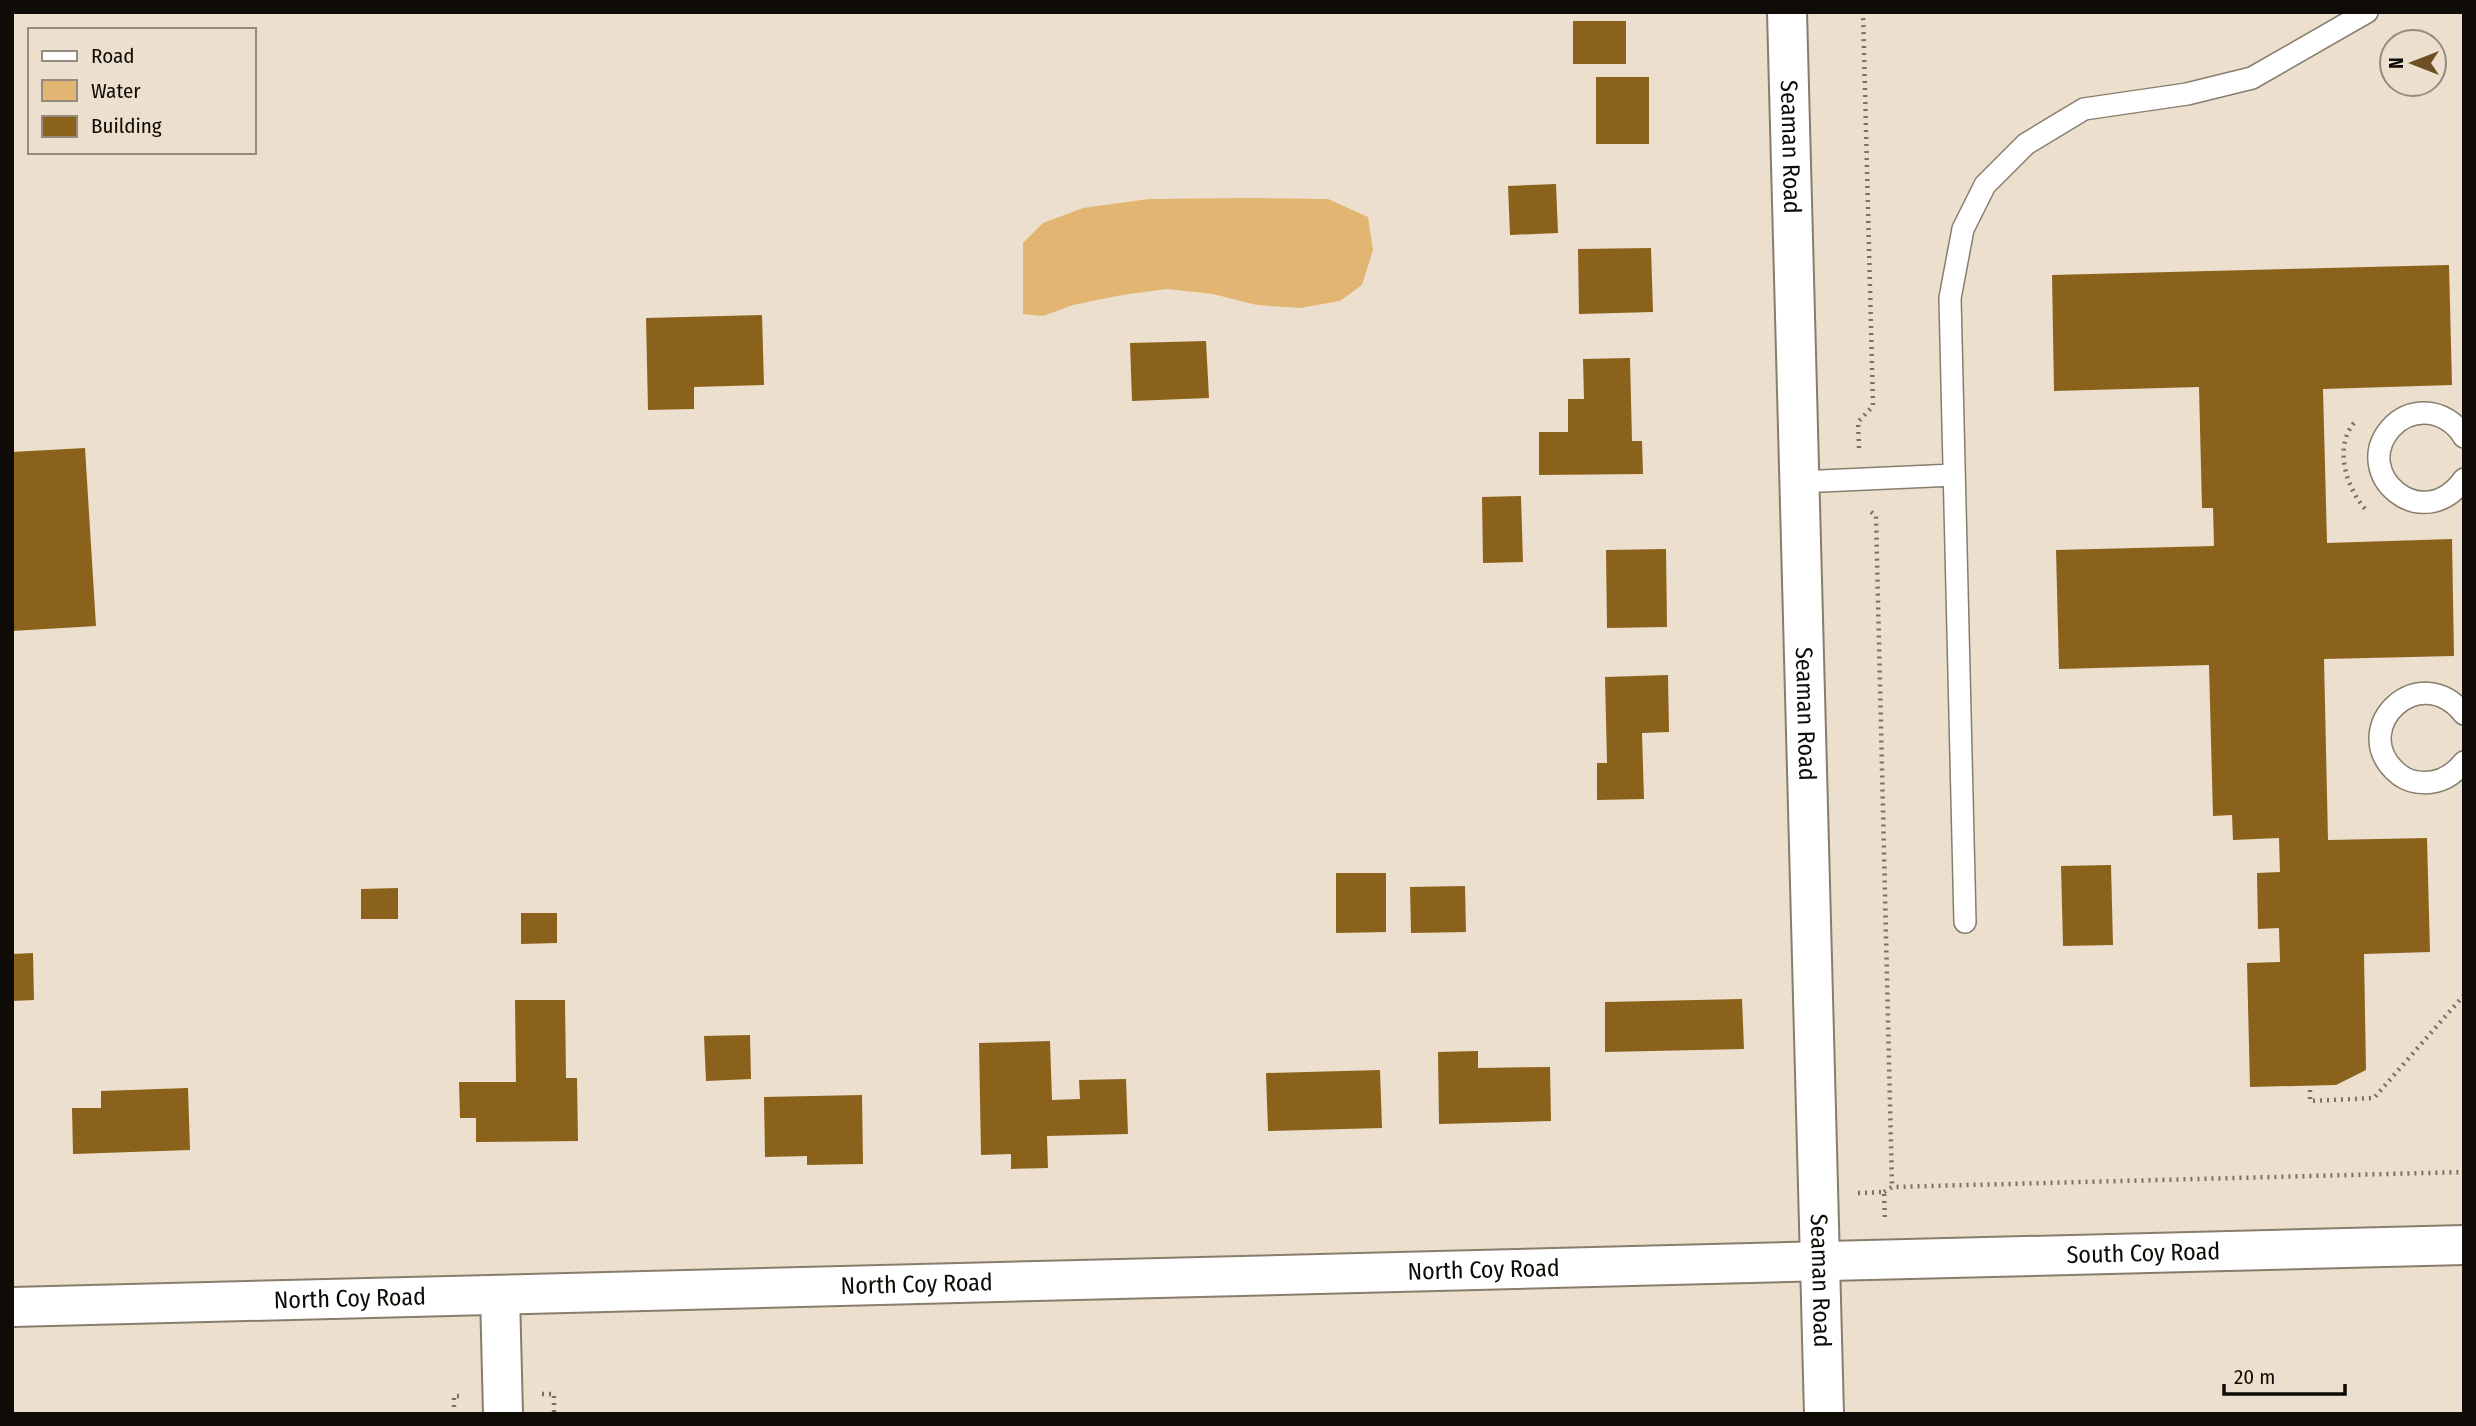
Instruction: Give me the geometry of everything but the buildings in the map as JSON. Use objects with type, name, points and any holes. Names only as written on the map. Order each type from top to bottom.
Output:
[{"type":"street","name":"Seaman Road","points":[[1787,12],[1824,1414]]},
{"type":"street","name":"South Coy Road","points":[[1821,1263],[2464,1245]]},
{"type":"street","name":"North Coy Road","points":[[12,1307],[1821,1263]]},
{"type":"street","points":[[500,1294],[503,1414]]},
{"type":"lane","points":[[1965,922],[1950,298],[1963,229],[1985,185],[2026,144],[2084,109],[2187,94],[2252,78],[2367,12]]},
{"type":"lane","points":[[2464,437],[2452,423],[2440,416],[2412,414],[2399,420],[2389,430],[2382,442],[2379,456],[2381,470],[2388,484],[2399,495],[2413,502],[2428,503],[2443,499],[2456,490],[2464,479]]},
{"type":"lane","points":[[1800,482],[1954,475]]},
{"type":"lane","points":[[2464,714],[2456,704],[2443,696],[2415,694],[2390,709],[2383,722],[2380,737],[2388,764],[2399,775],[2413,782],[2428,784],[2443,780],[2456,772],[2464,762]]},
{"type":"path","points":[[1863,12],[1873,406],[1858,422],[1860,502],[1876,516],[1892,1187]]},
{"type":"path","points":[[2310,1090],[2310,1101],[2374,1098],[2464,995]]},
{"type":"path","points":[[1820,1195],[1884,1192],[1892,1187],[2464,1172]]},
{"type":"path","points":[[1884,1192],[1886,1261]]},
{"type":"path","points":[[554,1394],[554,1414]]},
{"type":"path","points":[[454,1396],[454,1414]]},
{"type":"water","points":[[1149,199],[1328,199],[1368,217],[1373,250],[1362,285],[1340,301],[1300,308],[1257,305],[1213,294],[1167,289],[1073,305],[1043,316],[1023,314],[1023,243],[1043,223],[1083,208]]}]
